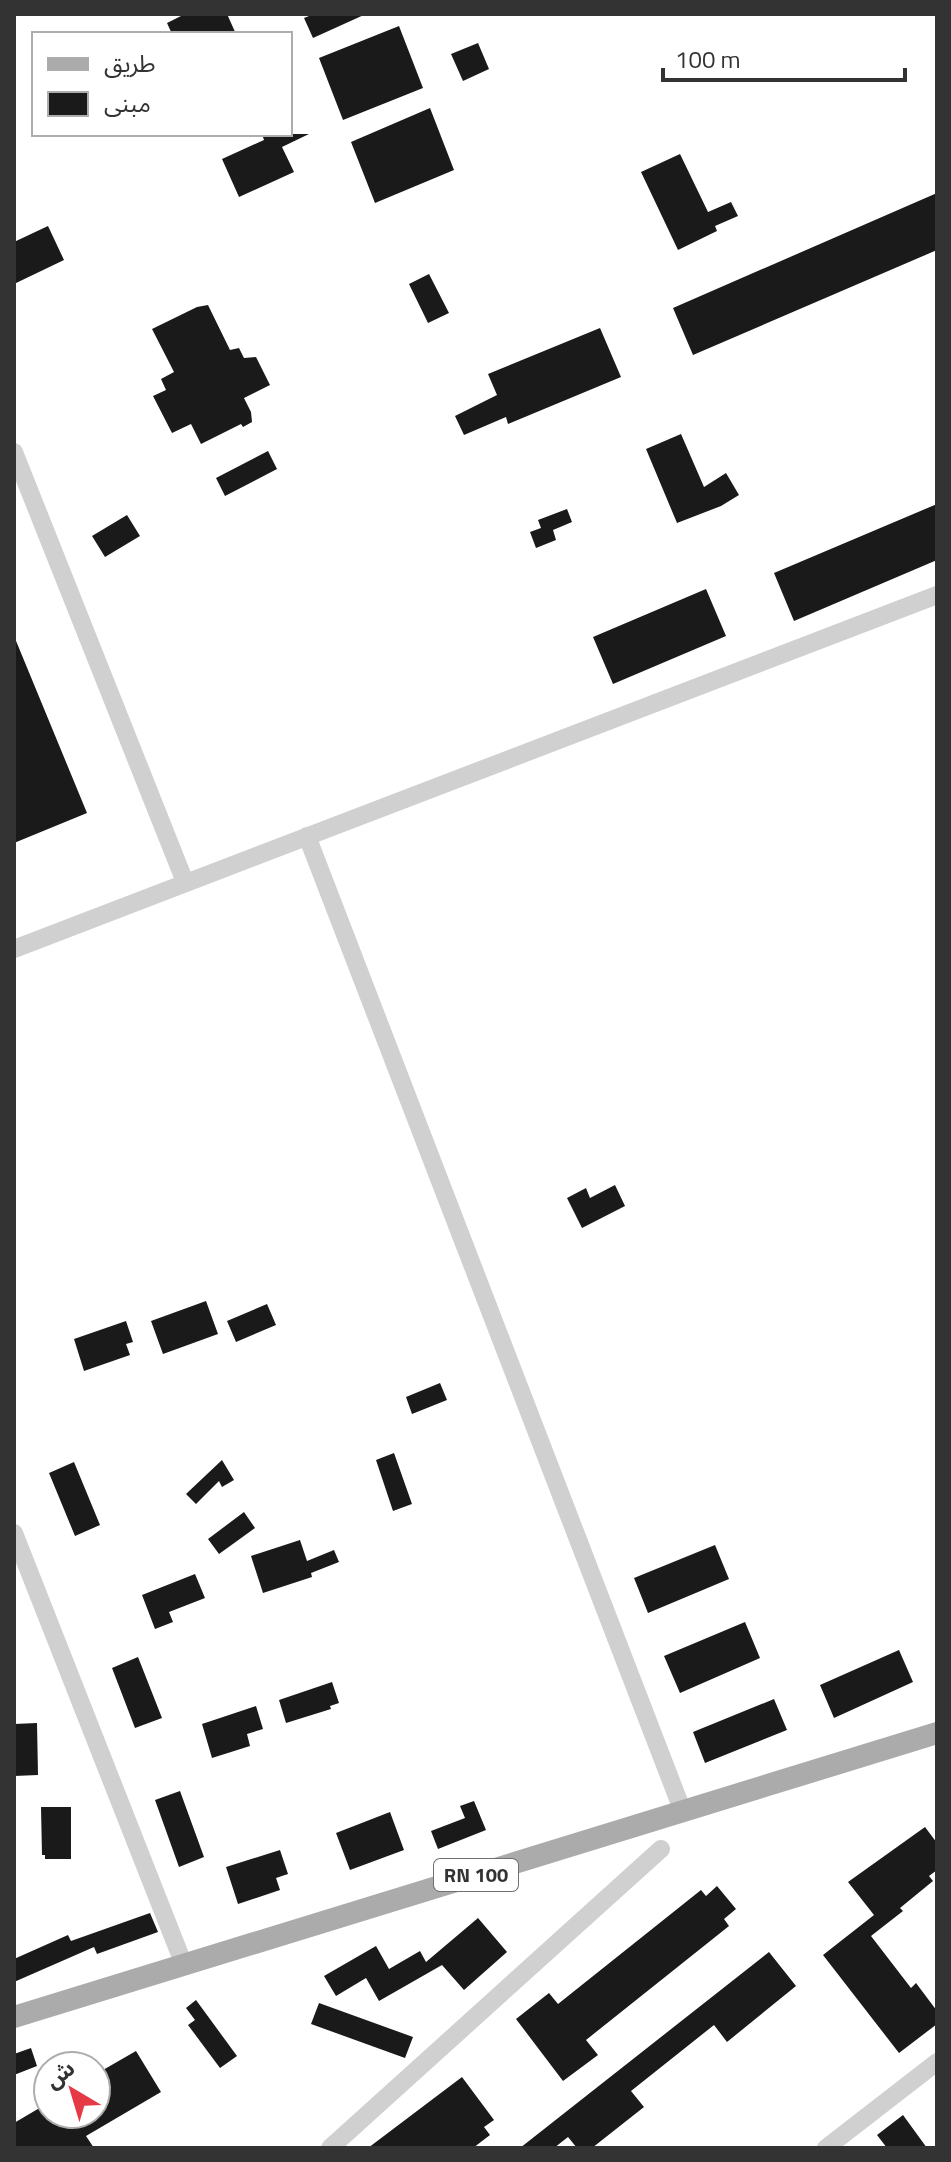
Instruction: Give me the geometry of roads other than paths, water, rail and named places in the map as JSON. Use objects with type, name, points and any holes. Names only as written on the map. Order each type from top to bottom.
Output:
[{"type":"main road","name":"RN 100","points":[[14,2017],[937,1733]]},
{"type":"lane","points":[[14,452],[185,882]]},
{"type":"lane","points":[[14,949],[937,595]]},
{"type":"lane","points":[[307,836],[683,1812]]},
{"type":"lane","points":[[14,1533],[22,1579],[184,1965]]},
{"type":"lane","points":[[330,2148],[661,1849]]},
{"type":"lane","points":[[826,2148],[937,2062]]}]
